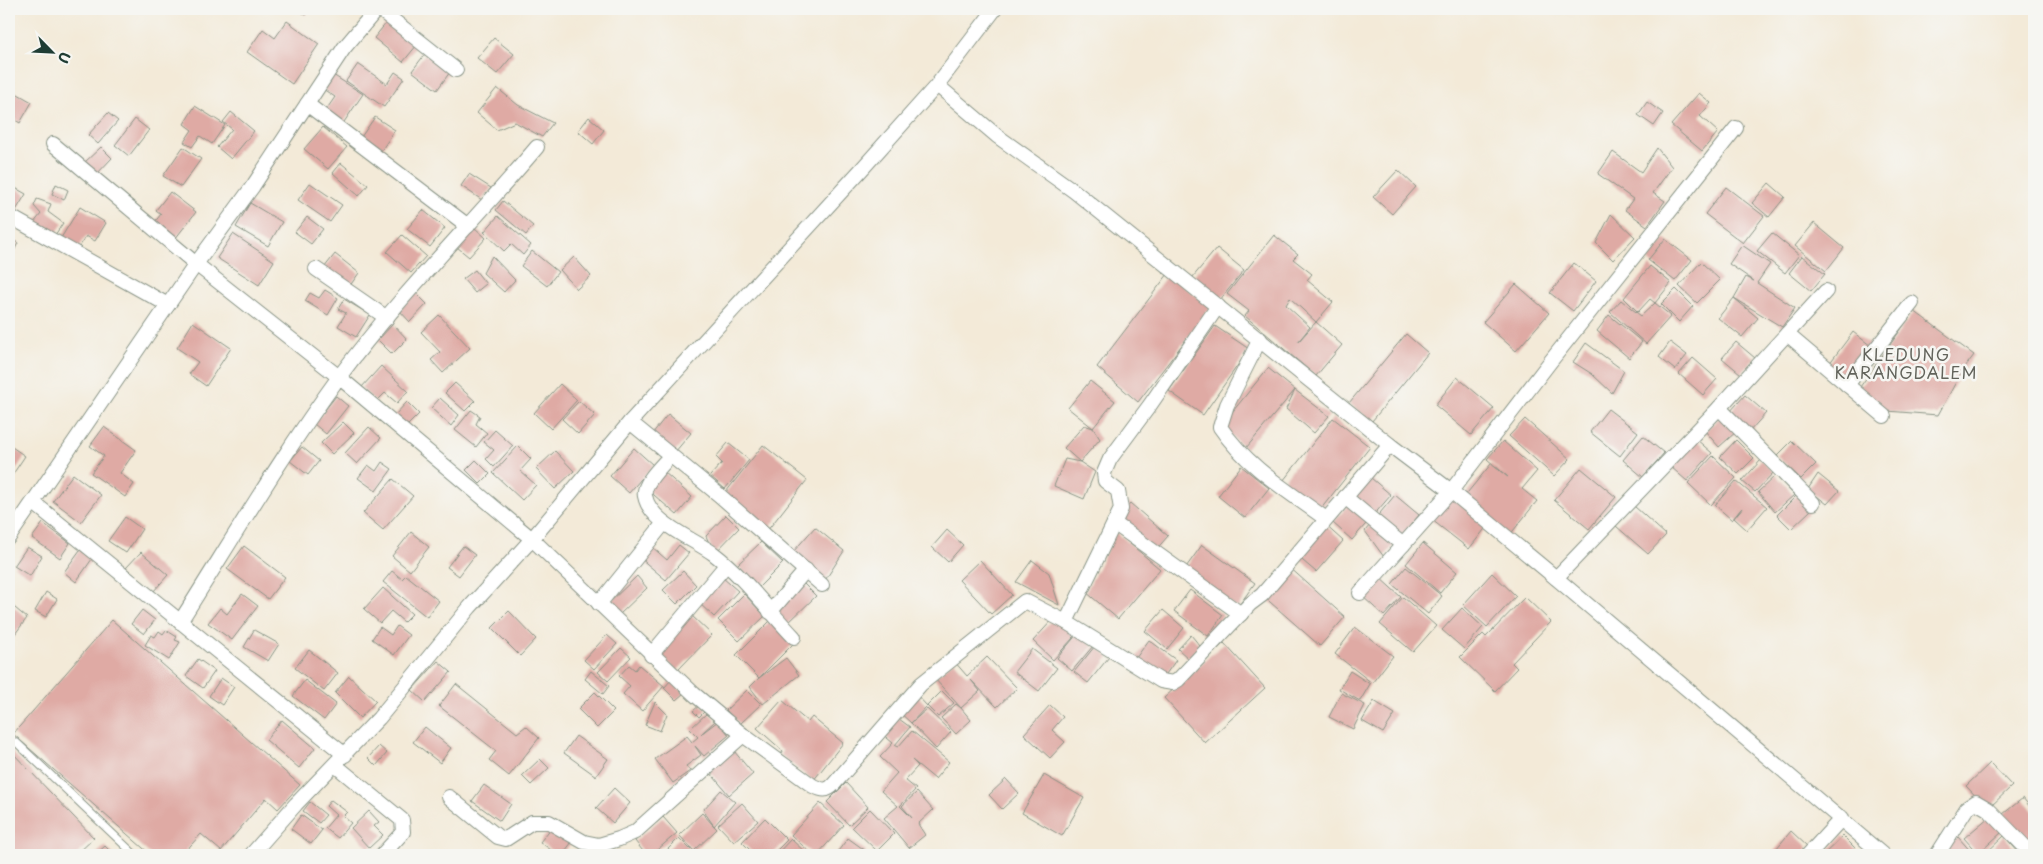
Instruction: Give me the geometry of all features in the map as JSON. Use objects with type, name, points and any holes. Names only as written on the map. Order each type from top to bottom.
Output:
[{"type":"street","points":[[9,537],[196,264],[253,186],[344,48],[378,9],[456,70]]},
{"type":"street","points":[[251,855],[296,804],[379,718],[470,607],[532,539],[630,422],[855,178],[936,85],[995,9]]},
{"type":"street","points":[[936,85],[997,136],[1074,191],[1451,492],[1842,818],[1883,855]]},
{"type":"street","points":[[307,104],[468,226]]},
{"type":"street","points":[[1360,593],[1451,492],[1550,362],[1736,128]]},
{"type":"street","points":[[54,144],[196,264],[339,377],[532,539],[651,655],[743,735],[813,786],[823,790],[830,789],[921,684],[1020,604],[1025,602],[1033,604],[1066,622],[1168,683],[1178,680],[1240,614],[1262,595],[1390,445]]},
{"type":"street","points":[[180,622],[266,485],[339,377],[387,318],[537,147]]},
{"type":"street","points":[[9,216],[168,306]]},
{"type":"street","points":[[316,269],[387,318]]},
{"type":"street","points":[[1556,578],[1719,408],[1826,291]]},
{"type":"street","points":[[1847,385],[1912,303]]},
{"type":"street","points":[[1066,622],[1121,509],[1118,491],[1105,480],[1104,473],[1110,459],[1150,405],[1218,306]]},
{"type":"street","points":[[1787,334],[1884,416]]},
{"type":"street","points":[[1260,339],[1227,405],[1220,426],[1231,442],[1253,466],[1326,520]]},
{"type":"street","points":[[1719,408],[1813,503]]},
{"type":"street","points":[[630,422],[822,585]]},
{"type":"street","points":[[671,455],[648,485],[644,494],[649,506],[664,523],[714,554],[794,637]]},
{"type":"street","points":[[1345,498],[1403,545]]},
{"type":"street","points":[[34,503],[180,622],[340,760],[402,820],[403,832],[382,855]]},
{"type":"street","points":[[599,604],[664,523]]},
{"type":"street","points":[[1114,523],[1240,614]]},
{"type":"street","points":[[651,655],[726,565]]},
{"type":"street","points":[[770,612],[806,570]]},
{"type":"street","points":[[449,797],[498,837],[506,839],[532,822],[549,822],[584,842],[598,845],[635,832],[743,735]]},
{"type":"street","points":[[1937,855],[1967,808],[1976,802],[1988,809],[2033,855]]},
{"type":"street","points":[[1808,855],[1842,818]]},
{"type":"lane","points":[[16,742],[135,855]]},
{"type":"building","points":[[297,9],[310,9],[306,15]]},
{"type":"building","points":[[287,21],[319,44],[292,84],[247,52],[263,29],[275,38]]},
{"type":"building","points":[[387,22],[417,45],[403,62],[374,38]]},
{"type":"building","points":[[494,38],[514,54],[497,74],[477,58]]},
{"type":"building","points":[[425,54],[450,72],[437,90],[412,71]]},
{"type":"building","points":[[358,64],[387,84],[395,72],[404,78],[384,107],[346,81]]},
{"type":"building","points":[[333,75],[363,94],[342,125],[324,113],[335,97],[323,89]]},
{"type":"building","points":[[497,88],[518,105],[553,123],[542,137],[515,122],[497,130],[477,113]]},
{"type":"building","points":[[9,89],[32,102],[20,123],[9,116]]},
{"type":"building","points":[[1699,93],[1711,103],[1700,116],[1718,132],[1702,151],[1671,125]]},
{"type":"building","points":[[1647,102],[1663,113],[1654,126],[1638,115]]},
{"type":"building","points":[[195,106],[225,125],[212,144],[200,136],[192,147],[184,142],[192,130],[184,124]]},
{"type":"building","points":[[231,112],[254,131],[231,159],[217,147],[232,129],[223,122]]},
{"type":"building","points":[[108,113],[118,121],[98,144],[88,135]]},
{"type":"building","points":[[375,117],[395,130],[381,151],[361,137]]},
{"type":"building","points":[[589,117],[604,130],[593,144],[578,131]]},
{"type":"building","points":[[135,119],[149,130],[129,156],[115,145]]},
{"type":"building","points":[[323,127],[347,147],[328,169],[304,149]]},
{"type":"building","points":[[101,147],[112,158],[96,175],[84,163]]},
{"type":"building","points":[[183,147],[201,159],[181,187],[163,176]]},
{"type":"building","points":[[1657,148],[1672,167],[1653,193],[1665,201],[1647,226],[1625,210],[1633,199],[1598,174],[1613,152],[1641,172]]},
{"type":"building","points":[[341,163],[368,185],[359,196],[333,173]]},
{"type":"building","points":[[1398,170],[1416,187],[1392,214],[1373,197]]},
{"type":"building","points":[[469,174],[491,188],[482,200],[461,186]]},
{"type":"building","points":[[310,183],[342,205],[330,222],[298,200]]},
{"type":"building","points":[[1769,183],[1785,197],[1769,217],[1752,203]]},
{"type":"building","points":[[56,184],[68,190],[64,200],[52,194]]},
{"type":"building","points":[[10,185],[26,194],[15,212],[9,208]]},
{"type":"building","points":[[1726,187],[1764,216],[1743,243],[1705,214]]},
{"type":"building","points":[[170,192],[196,212],[175,239],[154,223],[161,214],[156,210]]},
{"type":"building","points":[[37,199],[51,204],[48,212],[63,223],[53,238],[33,224],[41,214],[34,206]]},
{"type":"building","points":[[503,201],[533,226],[526,235],[496,210]]},
{"type":"building","points":[[250,203],[282,222],[268,246],[236,227]]},
{"type":"building","points":[[80,207],[106,223],[95,241],[86,236],[78,249],[61,238]]},
{"type":"building","points":[[423,210],[445,228],[430,247],[407,229]]},
{"type":"building","points":[[1611,214],[1635,237],[1613,260],[1596,243]]},
{"type":"building","points":[[498,216],[531,245],[523,255],[511,244],[504,251],[484,232]]},
{"type":"building","points":[[307,217],[323,229],[311,244],[295,232]]},
{"type":"building","points":[[1814,223],[1844,248],[1826,271],[1795,246]]},
{"type":"building","points":[[474,227],[486,238],[469,257],[457,247]]},
{"type":"building","points":[[1772,233],[1799,255],[1785,273],[1757,251]]},
{"type":"building","points":[[233,234],[274,261],[259,285],[217,258]]},
{"type":"building","points":[[402,235],[426,256],[411,273],[387,252]]},
{"type":"building","points":[[1274,235],[1298,254],[1293,259],[1312,274],[1307,280],[1333,302],[1316,322],[1342,345],[1316,376],[1245,316],[1249,311],[1227,294]],"holes":[[[1290,298],[1316,322],[1298,342],[1310,327],[1286,305]]]},
{"type":"building","points":[[9,238],[18,243],[9,261]]},
{"type":"building","points":[[1665,239],[1692,260],[1675,281],[1648,260]]},
{"type":"building","points":[[1742,245],[1770,264],[1757,283],[1795,308],[1782,327],[1734,298],[1746,277],[1754,281],[1729,264]]},
{"type":"building","points":[[1217,248],[1244,270],[1220,300],[1192,278]]},
{"type":"building","points":[[532,251],[558,272],[547,286],[521,266]]},
{"type":"building","points":[[335,254],[359,273],[349,287],[324,268]]},
{"type":"building","points":[[492,256],[515,280],[504,292],[483,273]]},
{"type":"building","points":[[1802,256],[1825,274],[1811,291],[1789,273]]},
{"type":"building","points":[[574,257],[591,276],[577,289],[560,270]]},
{"type":"building","points":[[1701,262],[1720,280],[1697,303],[1679,286]]},
{"type":"building","points":[[1574,263],[1596,281],[1573,311],[1550,293]]},
{"type":"building","points":[[1650,266],[1671,283],[1655,303],[1650,299],[1638,312],[1624,298]]},
{"type":"building","points":[[475,270],[486,284],[475,293],[463,279]]},
{"type":"building","points":[[1168,274],[1211,307],[1138,402],[1097,367]]},
{"type":"building","points":[[1516,284],[1549,313],[1516,351],[1483,322]]},
{"type":"building","points":[[1676,289],[1693,306],[1679,322],[1661,304]]},
{"type":"building","points":[[325,290],[338,298],[328,315],[305,301],[310,293],[319,298]]},
{"type":"building","points":[[416,293],[427,304],[410,322],[399,310]]},
{"type":"building","points":[[1734,298],[1758,318],[1742,337],[1718,318]]},
{"type":"building","points":[[344,299],[370,315],[356,337],[338,326],[346,313],[338,309]]},
{"type":"building","points":[[1621,300],[1641,316],[1655,303],[1671,316],[1646,344],[1610,312]]},
{"type":"building","points":[[1914,311],[1974,355],[1962,371],[1938,415],[1887,411],[1860,387]]},
{"type":"building","points":[[439,315],[470,348],[443,373],[431,360],[440,352],[421,332]]},
{"type":"building","points":[[1609,315],[1642,342],[1629,358],[1597,331]]},
{"type":"building","points":[[193,322],[231,348],[206,386],[189,374],[198,362],[177,348]]},
{"type":"building","points":[[393,324],[407,339],[392,354],[378,340]]},
{"type":"building","points":[[1215,326],[1249,349],[1203,415],[1169,391]]},
{"type":"building","points":[[1853,332],[1871,346],[1847,377],[1829,364]]},
{"type":"building","points":[[1406,334],[1428,353],[1372,421],[1349,403]]},
{"type":"building","points":[[1670,342],[1687,355],[1675,370],[1659,357]]},
{"type":"building","points":[[1736,342],[1755,358],[1741,374],[1722,358]]},
{"type":"building","points":[[1586,343],[1624,371],[1612,393],[1592,374],[1573,362]]},
{"type":"building","points":[[1693,358],[1717,379],[1703,395],[1679,374]]},
{"type":"building","points":[[381,366],[408,391],[397,403],[385,393],[376,402],[361,388]]},
{"type":"building","points":[[1268,368],[1295,390],[1246,448],[1220,427]]},
{"type":"building","points":[[1457,377],[1494,408],[1471,435],[1435,405]]},
{"type":"building","points":[[1090,381],[1115,401],[1093,428],[1068,408]]},
{"type":"building","points":[[455,383],[475,401],[465,411],[445,393]]},
{"type":"building","points":[[560,384],[577,400],[551,429],[534,413]]},
{"type":"building","points":[[1295,390],[1329,416],[1314,433],[1286,409]]},
{"type":"building","points":[[1745,395],[1766,413],[1749,432],[1729,413]]},
{"type":"building","points":[[336,396],[348,406],[326,434],[314,424]]},
{"type":"building","points":[[440,398],[459,415],[451,426],[431,408]]},
{"type":"building","points":[[579,401],[595,415],[578,434],[562,419]]},
{"type":"building","points":[[407,402],[419,414],[405,428],[393,417]]},
{"type":"building","points":[[1608,409],[1638,432],[1620,456],[1590,432]]},
{"type":"building","points":[[471,410],[480,416],[476,424],[487,433],[476,447],[455,430]]},
{"type":"building","points":[[668,414],[691,433],[675,452],[652,434]]},
{"type":"building","points":[[1723,415],[1737,431],[1719,447],[1705,431]]},
{"type":"building","points":[[1333,418],[1370,447],[1320,510],[1283,481]]},
{"type":"building","points":[[1525,419],[1570,459],[1554,476],[1509,436]]},
{"type":"building","points":[[343,422],[354,433],[332,454],[321,443]]},
{"type":"building","points":[[1084,425],[1093,428],[1100,439],[1080,462],[1064,448]]},
{"type":"building","points":[[104,427],[136,450],[120,473],[134,484],[125,497],[91,473],[104,456],[90,446]]},
{"type":"building","points":[[369,427],[381,438],[357,464],[345,453]]},
{"type":"building","points":[[495,430],[513,446],[494,467],[486,459],[494,450],[484,442]]},
{"type":"building","points":[[1643,436],[1664,453],[1643,477],[1623,460]]},
{"type":"building","points":[[1696,439],[1712,453],[1687,481],[1671,467]]},
{"type":"building","points":[[1736,440],[1754,458],[1738,474],[1720,457]]},
{"type":"building","points":[[1503,441],[1537,471],[1522,489],[1537,501],[1509,536],[1463,498],[1491,464],[1508,477],[1487,459]]},
{"type":"building","points":[[1792,441],[1816,464],[1801,479],[1777,456]]},
{"type":"building","points":[[728,443],[749,460],[725,489],[710,476],[722,463],[716,457]]},
{"type":"building","points":[[9,445],[25,456],[9,480]]},
{"type":"building","points":[[763,445],[807,480],[767,531],[722,497]]},
{"type":"building","points":[[518,446],[531,459],[520,471],[536,485],[522,500],[493,473]]},
{"type":"building","points":[[302,447],[319,461],[308,475],[290,461]]},
{"type":"building","points":[[634,448],[653,465],[629,493],[610,476]]},
{"type":"building","points":[[555,451],[574,471],[555,489],[536,469]]},
{"type":"building","points":[[1713,456],[1736,478],[1711,505],[1688,483]]},
{"type":"building","points":[[1065,459],[1080,462],[1095,472],[1084,499],[1054,486]]},
{"type":"building","points":[[476,460],[490,474],[480,484],[466,470]]},
{"type":"building","points":[[1761,460],[1774,472],[1755,492],[1742,481]]},
{"type":"building","points":[[382,462],[392,469],[376,491],[358,478],[368,465],[376,471]]},
{"type":"building","points":[[1241,466],[1269,488],[1245,518],[1218,496]]},
{"type":"building","points":[[1581,468],[1616,497],[1589,529],[1554,500]]},
{"type":"building","points":[[663,471],[692,497],[677,515],[647,489]]},
{"type":"building","points":[[73,474],[101,495],[81,522],[53,501]]},
{"type":"building","points":[[1818,474],[1839,491],[1827,504],[1808,489]]},
{"type":"building","points":[[1776,475],[1794,495],[1775,512],[1758,492]]},
{"type":"building","points":[[1371,478],[1391,495],[1352,540],[1333,523]]},
{"type":"building","points":[[393,479],[413,496],[383,530],[363,513]]},
{"type":"building","points":[[1736,481],[1767,507],[1747,530],[1734,518],[1742,508],[1732,520],[1715,505]]},
{"type":"building","points":[[1395,495],[1419,515],[1384,557],[1365,531]]},
{"type":"building","points":[[1797,495],[1811,510],[1791,529],[1777,515]]},
{"type":"building","points":[[1450,496],[1488,525],[1469,549],[1432,520]]},
{"type":"building","points":[[1130,503],[1168,536],[1154,552],[1116,519]]},
{"type":"building","points":[[1634,506],[1666,535],[1648,554],[1616,526]]},
{"type":"building","points":[[726,515],[739,528],[714,554],[706,536]]},
{"type":"building","points":[[125,517],[142,529],[126,553],[108,541]]},
{"type":"building","points":[[43,523],[70,543],[60,558],[32,538]]},
{"type":"building","points":[[1323,523],[1343,541],[1316,572],[1296,555]]},
{"type":"building","points":[[815,527],[844,551],[822,585],[793,552]]},
{"type":"building","points":[[947,530],[963,545],[948,562],[932,547]]},
{"type":"building","points":[[411,532],[429,547],[410,571],[392,556]]},
{"type":"building","points":[[1116,532],[1160,569],[1118,619],[1086,592]]},
{"type":"building","points":[[761,542],[783,563],[759,587],[737,565]]},
{"type":"building","points":[[1423,543],[1457,572],[1440,593],[1406,564]]},
{"type":"building","points":[[679,545],[689,553],[666,580],[640,558],[651,546],[667,560]]},
{"type":"building","points":[[1202,545],[1255,583],[1237,608],[1184,570]]},
{"type":"building","points":[[244,546],[285,577],[268,599],[227,569]]},
{"type":"building","points":[[463,546],[475,555],[459,576],[447,567]]},
{"type":"building","points":[[27,547],[42,556],[30,576],[14,566]]},
{"type":"building","points":[[80,550],[92,559],[76,582],[64,572]]},
{"type":"building","points":[[141,552],[168,575],[153,592],[126,568]]},
{"type":"building","points":[[980,560],[1012,595],[991,614],[959,580]]},
{"type":"building","points":[[1032,560],[1049,573],[1059,605],[1016,582]]},
{"type":"building","points":[[1288,566],[1345,617],[1320,646],[1262,595]]},
{"type":"building","points":[[1406,567],[1442,596],[1428,614],[1392,584]]},
{"type":"building","points":[[392,571],[402,579],[406,575],[439,601],[427,617],[383,582]]},
{"type":"building","points":[[683,571],[696,585],[677,604],[663,590]]},
{"type":"building","points":[[1492,573],[1516,596],[1487,627],[1463,605]]},
{"type":"building","points":[[637,576],[647,588],[618,616],[607,605]]},
{"type":"building","points":[[1379,577],[1401,597],[1384,616],[1362,596]]},
{"type":"building","points":[[723,578],[738,591],[714,617],[699,603]]},
{"type":"building","points":[[801,581],[816,596],[786,625],[771,610]]},
{"type":"building","points":[[383,588],[412,614],[404,622],[391,611],[380,623],[364,609]]},
{"type":"building","points":[[1190,590],[1223,615],[1208,636],[1174,611]]},
{"type":"building","points":[[46,592],[57,599],[46,617],[35,611]]},
{"type":"building","points":[[242,594],[258,606],[232,640],[208,623],[220,608],[227,614]]},
{"type":"building","points":[[744,594],[765,616],[739,641],[718,620]]},
{"type":"building","points":[[1403,597],[1436,626],[1413,652],[1380,624]]},
{"type":"building","points":[[1525,597],[1551,622],[1512,663],[1517,668],[1495,691],[1460,657],[1483,634],[1486,637]]},
{"type":"building","points":[[9,603],[27,618],[9,642]]},
{"type":"building","points":[[1462,608],[1483,627],[1464,649],[1442,630]]},
{"type":"building","points":[[142,610],[155,620],[144,634],[131,624]]},
{"type":"building","points":[[1163,610],[1184,628],[1167,649],[1145,631]]},
{"type":"building","points":[[509,611],[536,639],[520,656],[492,628]]},
{"type":"building","points":[[690,614],[712,635],[677,671],[656,650]]},
{"type":"building","points":[[1054,618],[1074,637],[1053,660],[1033,641]]},
{"type":"building","points":[[112,620],[300,785],[278,809],[266,798],[221,851],[201,834],[182,855],[151,855],[13,734]]},
{"type":"building","points":[[771,620],[794,643],[759,678],[736,655]]},
{"type":"building","points":[[397,626],[409,635],[394,655],[372,639],[380,627],[391,635]]},
{"type":"building","points":[[1355,627],[1393,656],[1372,683],[1335,654]]},
{"type":"building","points":[[166,630],[177,637],[175,640],[180,642],[169,660],[145,645],[151,635],[155,637],[159,631],[163,634]]},
{"type":"building","points":[[254,630],[279,644],[268,661],[244,647]]},
{"type":"building","points":[[1078,633],[1093,646],[1072,671],[1057,658]]},
{"type":"building","points":[[607,635],[617,644],[594,669],[584,660]]},
{"type":"building","points":[[1191,635],[1200,646],[1189,659],[1178,649]]},
{"type":"building","points":[[1149,640],[1176,660],[1161,681],[1133,662]]},
{"type":"building","points":[[1224,643],[1265,688],[1205,743],[1164,698]]},
{"type":"building","points":[[1095,646],[1109,657],[1088,683],[1074,672]]},
{"type":"building","points":[[621,648],[631,657],[608,681],[598,672]]},
{"type":"building","points":[[1032,649],[1057,668],[1039,691],[1014,672]]},
{"type":"building","points":[[309,650],[338,673],[324,691],[295,668]]},
{"type":"building","points":[[987,657],[1017,688],[997,707],[971,680],[980,691],[961,708],[934,678],[954,661],[967,676]]},
{"type":"building","points":[[786,658],[799,675],[763,704],[750,687]]},
{"type":"building","points":[[198,659],[215,671],[203,688],[186,676]]},
{"type":"building","points":[[438,661],[451,672],[425,702],[412,690]]},
{"type":"building","points":[[629,665],[635,670],[639,665],[664,686],[642,711],[623,694],[630,686],[619,676]]},
{"type":"building","points":[[591,671],[609,686],[603,694],[585,679]]},
{"type":"building","points":[[1350,671],[1370,684],[1360,701],[1339,689]]},
{"type":"building","points":[[349,676],[376,701],[360,718],[335,693]]},
{"type":"building","points":[[221,678],[234,687],[222,705],[209,696]]},
{"type":"building","points":[[305,680],[336,704],[324,720],[293,696]]},
{"type":"building","points":[[671,680],[684,693],[676,700],[664,688]]},
{"type":"building","points":[[456,684],[517,733],[526,726],[539,738],[509,776],[489,760],[496,751],[439,706]]},
{"type":"building","points":[[747,690],[761,704],[740,724],[726,710]]},
{"type":"building","points":[[942,691],[954,703],[938,717],[927,706]]},
{"type":"building","points":[[595,692],[614,711],[597,728],[578,709]]},
{"type":"building","points":[[915,693],[927,706],[911,723],[898,711]]},
{"type":"building","points":[[1341,693],[1365,705],[1353,729],[1329,717]]},
{"type":"building","points":[[782,700],[808,722],[812,717],[843,743],[813,781],[781,755],[783,751],[757,728]]},
{"type":"building","points":[[1374,701],[1395,714],[1383,733],[1362,721]]},
{"type":"building","points":[[655,702],[667,714],[660,731],[645,725]]},
{"type":"building","points":[[701,704],[706,710],[699,717],[693,711]]},
{"type":"building","points":[[956,704],[971,720],[956,734],[941,718]]},
{"type":"building","points":[[1050,705],[1063,717],[1052,730],[1065,742],[1050,758],[1024,734]]},
{"type":"building","points":[[927,709],[951,732],[936,749],[911,723]]},
{"type":"building","points":[[708,712],[716,720],[701,734],[718,721],[729,735],[704,756],[695,746],[701,755],[686,766],[690,771],[673,783],[655,759],[687,736],[692,742],[698,737],[690,729]]},
{"type":"building","points":[[895,716],[910,727],[895,745],[898,747],[912,731],[949,762],[935,779],[912,760],[918,766],[905,780],[916,789],[900,806],[912,818],[902,806],[917,792],[933,810],[918,824],[925,835],[909,848],[884,818],[898,806],[881,791],[897,773],[880,757],[893,743],[881,733]]},
{"type":"building","points":[[282,720],[315,748],[299,768],[266,740]]},
{"type":"building","points":[[425,727],[451,748],[440,763],[413,742]]},
{"type":"building","points":[[576,736],[608,759],[596,776],[564,753]]},
{"type":"building","points":[[379,746],[387,753],[376,766],[368,758]]},
{"type":"building","points":[[9,749],[94,838],[76,855],[9,855]]},
{"type":"building","points":[[734,751],[753,774],[729,795],[709,771]]},
{"type":"building","points":[[540,759],[549,768],[531,785],[522,776]]},
{"type":"building","points":[[1990,763],[2012,786],[1988,809],[1966,786]]},
{"type":"building","points":[[1044,775],[1084,798],[1062,836],[1022,813]]},
{"type":"building","points":[[1006,779],[1019,793],[1002,809],[989,795]]},
{"type":"building","points":[[846,783],[868,807],[849,825],[827,802]]},
{"type":"building","points":[[484,785],[511,804],[500,821],[472,801]]},
{"type":"building","points":[[614,788],[630,803],[613,823],[596,808]]},
{"type":"building","points":[[721,790],[735,802],[714,826],[703,810]]},
{"type":"building","points":[[2023,798],[2034,812],[2034,853],[2003,814]]},
{"type":"building","points":[[331,800],[347,812],[343,816],[351,823],[338,838],[325,828],[336,815],[326,806]]},
{"type":"building","points":[[310,802],[326,815],[319,823],[303,811]]},
{"type":"building","points":[[742,803],[758,821],[734,842],[718,825]]},
{"type":"building","points":[[820,803],[844,825],[817,855],[813,855],[791,835]]},
{"type":"building","points":[[870,809],[894,834],[877,851],[852,827]]},
{"type":"building","points":[[369,811],[379,822],[374,826],[383,835],[369,848],[351,828]]},
{"type":"building","points":[[702,813],[717,829],[694,851],[679,835]]},
{"type":"building","points":[[301,815],[322,830],[311,844],[291,829]]},
{"type":"building","points":[[663,817],[677,833],[651,855],[646,855],[635,841]]},
{"type":"building","points":[[1989,817],[2002,832],[1978,854],[1964,838]]},
{"type":"building","points":[[765,818],[787,840],[772,855],[755,855],[742,842]]},
{"type":"building","points":[[552,827],[572,842],[562,855],[558,855],[540,842]]},
{"type":"building","points":[[1791,831],[1808,847],[1801,855],[1771,855]]},
{"type":"building","points":[[1843,836],[1862,855],[1823,855]]},
{"type":"building","points":[[2004,836],[2021,855],[1984,855]]},
{"type":"building","points":[[1958,837],[1972,855],[1937,855]]},
{"type":"building","points":[[679,838],[693,852],[690,855],[662,855]]},
{"type":"building","points":[[848,838],[866,851],[863,855],[835,855]]},
{"type":"building","points":[[791,839],[806,853],[804,855],[776,855]]},
{"type":"building","points":[[105,846],[114,855],[95,855]]},
{"type":"district","name":"KLEDUNG KARANGDALEM","points":[[1906,364]]}]
